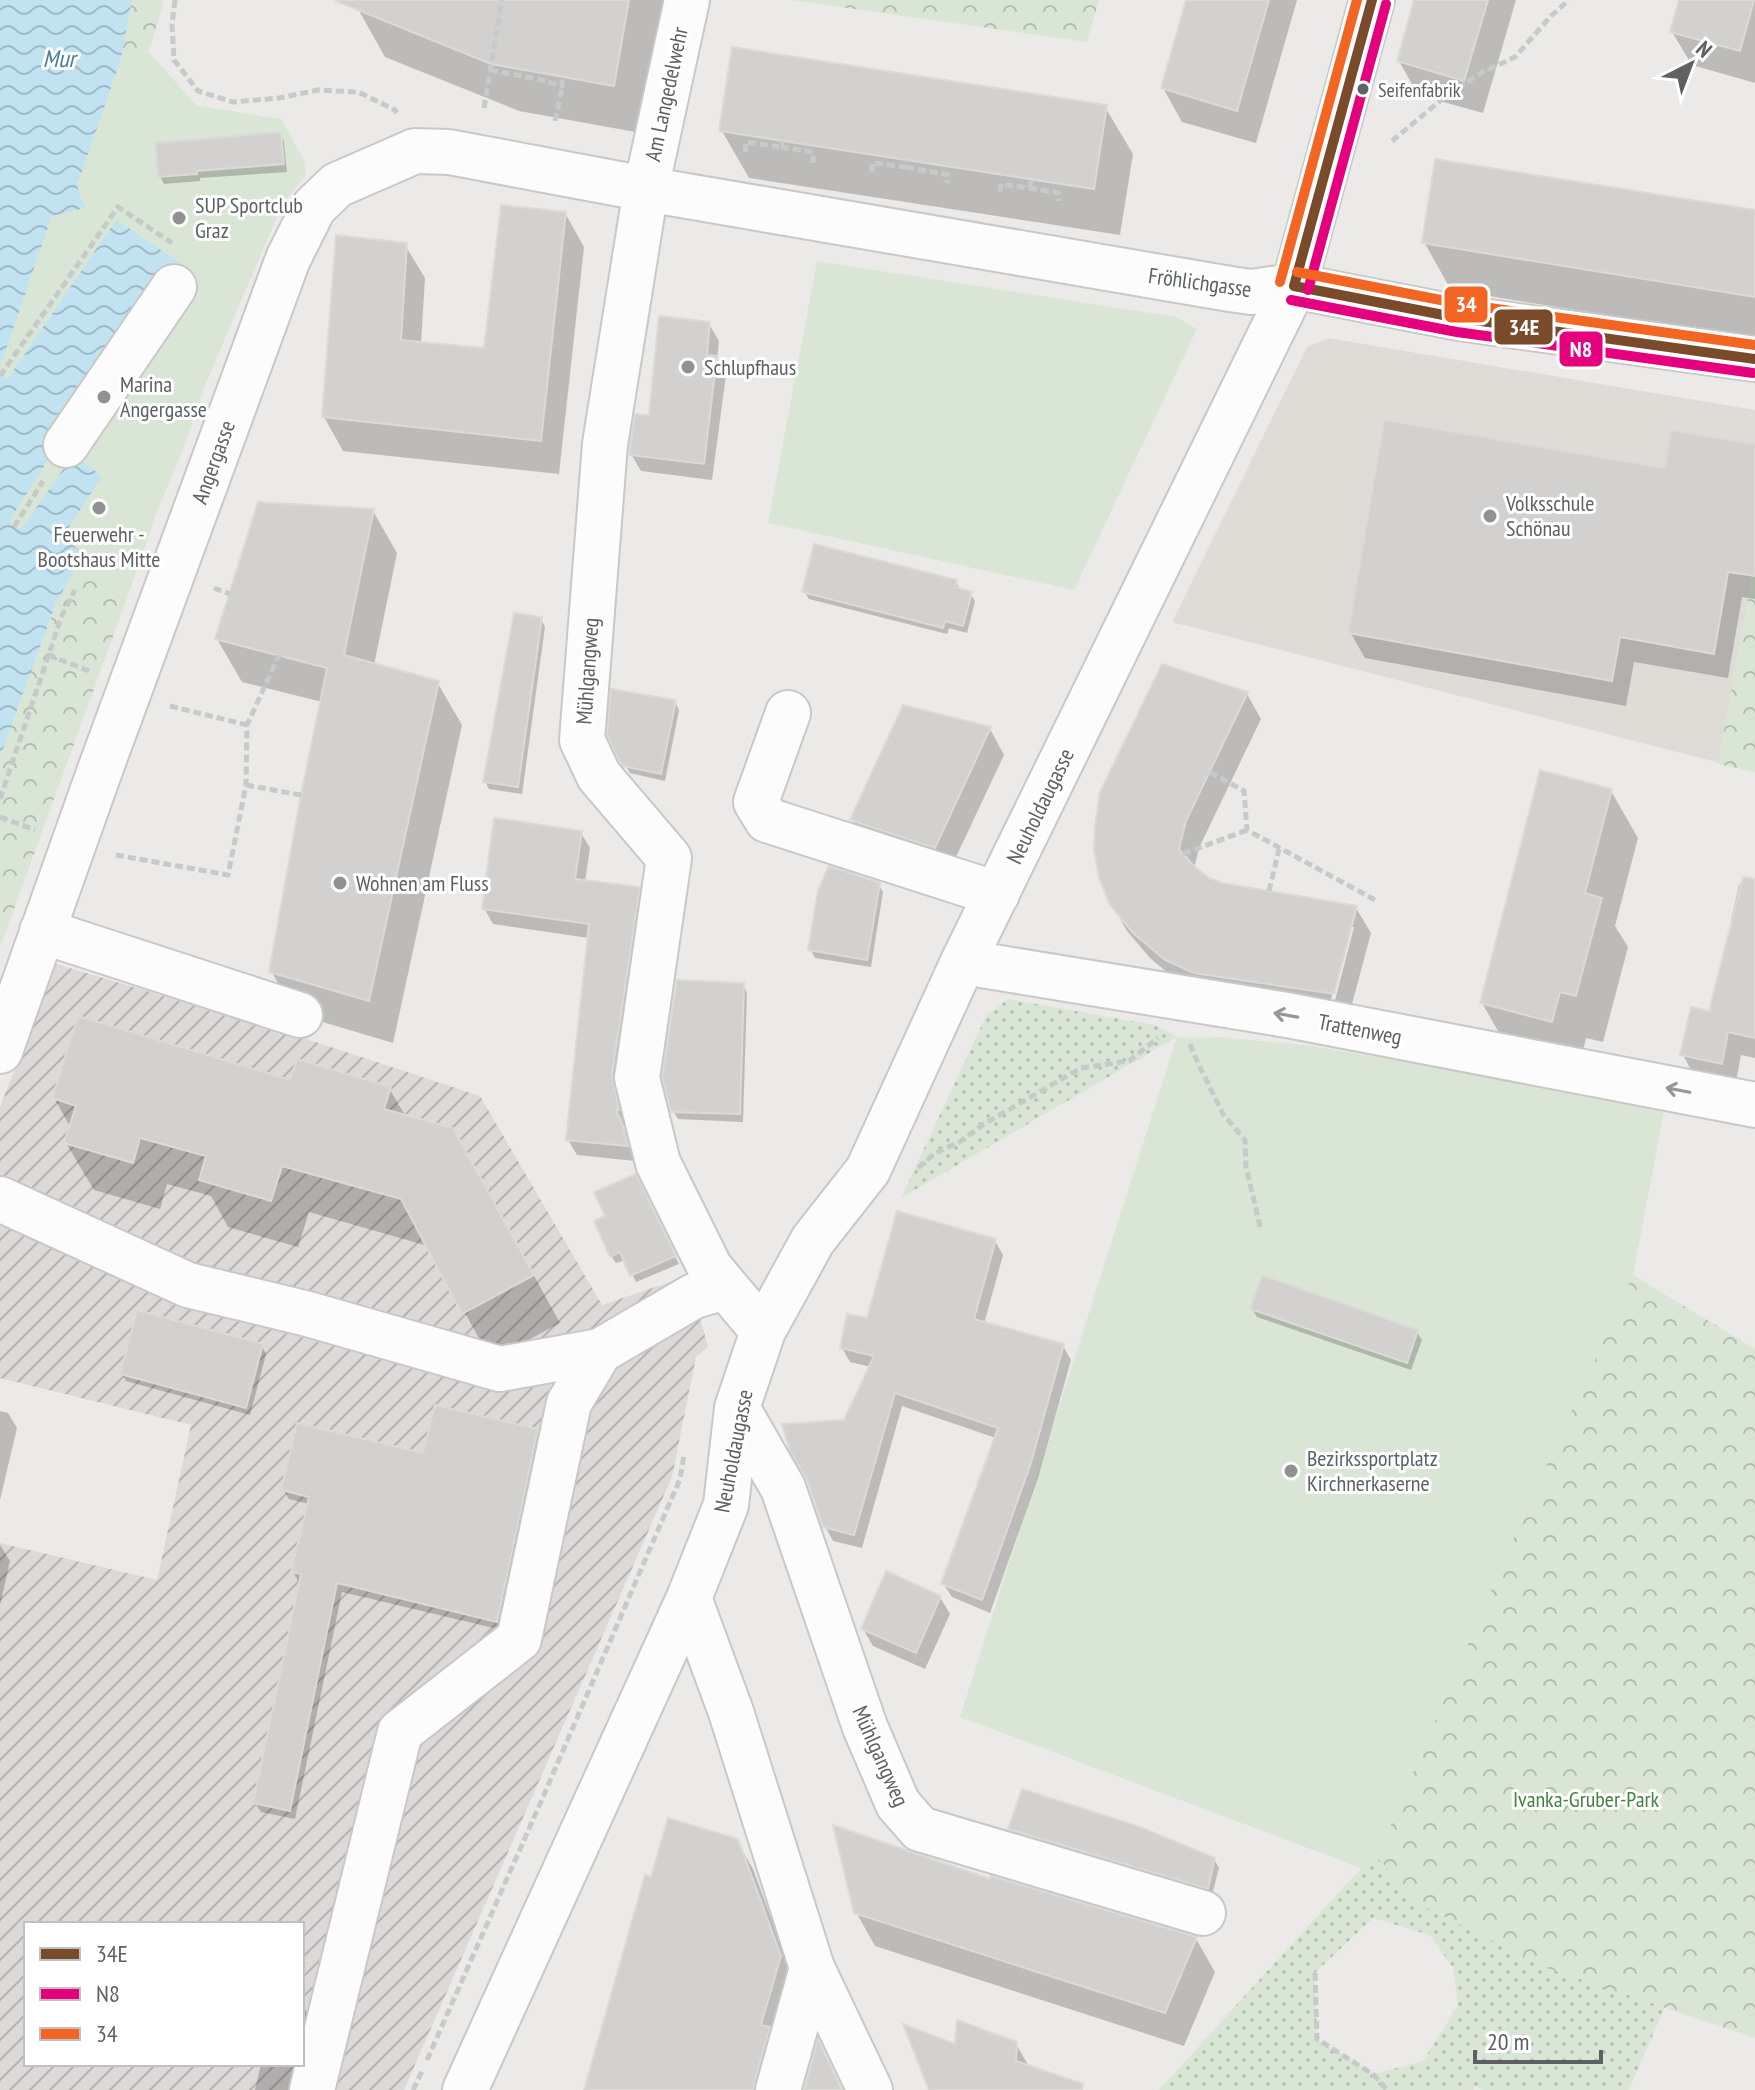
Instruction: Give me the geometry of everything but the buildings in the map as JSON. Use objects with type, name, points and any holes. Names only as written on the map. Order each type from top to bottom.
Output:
[{"type":"street","name":"Am Langedelwehr","points":[[646,189],[687,0]]},
{"type":"street","name":"Neuholdaugasse","points":[[465,2090],[689,1598],[726,1505],[737,1408],[763,1331],[813,1240],[868,1170],[963,962],[1294,286],[1372,0]]},
{"type":"street","name":"Angergasse","points":[[0,1051],[288,259],[314,207],[337,185],[415,151],[449,152],[646,189]]},
{"type":"street","name":"Fröhlichgasse","points":[[646,189],[1230,289],[1251,292],[1294,286],[1459,318],[1755,359]]},
{"type":"street","name":"Mühlgangweg","points":[[646,189],[605,444],[582,740],[599,776],[669,858],[637,1078],[658,1163],[710,1268],[763,1331]]},
{"type":"street","points":[[66,445],[177,268]]},
{"type":"street","points":[[788,713],[756,802],[767,820],[997,894]]},
{"type":"street","points":[[42,931],[300,1015]]},
{"type":"street","name":"Trattenweg","points":[[963,962],[1287,1015],[1755,1105]]},
{"type":"street","points":[[0,1199],[188,1285],[308,1314],[500,1369],[600,1351],[694,1296],[726,1287]]},
{"type":"street","points":[[312,2090],[400,1732],[519,1639],[569,1403],[600,1351]]},
{"type":"street","name":"Mühlgangweg","points":[[737,1408],[783,1488],[865,1727],[898,1804],[920,1829],[1203,1913]]},
{"type":"street","points":[[689,1598],[731,1712],[812,1968],[870,2090]]},
{"type":"street","points":[[778,2090],[812,1968]]},
{"type":"path","points":[[175,0],[172,24],[174,60],[198,91],[233,102],[279,98],[318,90],[358,92],[395,110]]},
{"type":"path","points":[[484,108],[502,0]]},
{"type":"path","points":[[1392,141],[1440,101],[1479,74],[1515,57],[1569,0]]},
{"type":"path","points":[[490,70],[562,86]]},
{"type":"path","points":[[555,121],[562,77]]},
{"type":"path","points":[[745,152],[746,142],[781,144],[813,152],[813,163]]},
{"type":"path","points":[[872,172],[872,163],[907,163],[948,175],[947,183]]},
{"type":"path","points":[[1029,188],[1032,179]]},
{"type":"path","points":[[1000,192],[1001,184],[1029,188],[1059,193],[1059,201]]},
{"type":"path","points":[[0,376],[118,207],[177,268]]},
{"type":"path","points":[[14,527],[66,445]]},
{"type":"path","points":[[0,799],[62,615],[75,590]]},
{"type":"path","points":[[48,655],[86,669]]},
{"type":"path","points":[[75,840],[103,852],[228,875],[246,785],[247,725],[279,655]]},
{"type":"path","points":[[128,693],[151,702],[247,725]]},
{"type":"path","points":[[1210,772],[1244,791],[1247,830]]},
{"type":"path","points":[[246,785],[301,795]]},
{"type":"path","points":[[0,817],[33,829]]},
{"type":"path","points":[[1247,830],[1375,900]]},
{"type":"path","points":[[1183,854],[1247,830]]},
{"type":"path","points":[[1269,891],[1279,849]]},
{"type":"path","points":[[909,1177],[934,1154],[961,1141],[984,1124],[1081,1068],[1129,1061],[1168,1031]]},
{"type":"path","points":[[1188,1039],[1223,1114],[1245,1140],[1246,1167],[1261,1230]]},
{"type":"path","points":[[413,2090],[680,1479],[686,1449]]},
{"type":"path","points":[[1315,1973],[1317,2039],[1374,2075],[1387,2090]]},
{"type":"shaded area","name":"Volksschule Schönau","points":[[1328,338],[1755,410],[1755,772],[1172,622],[1307,347]]},
{"type":"shaded area","points":[[56,964],[285,1032],[480,1096],[602,1305],[685,1277],[694,1296],[708,1347],[696,1357],[672,1477],[404,2090],[0,2090],[0,1543],[157,1580],[191,1425],[0,1378],[0,1107]]},
{"type":"green space","points":[[132,0],[164,0],[149,52],[121,59]]},
{"type":"green space","points":[[791,0],[1099,0],[1087,42]]},
{"type":"green space","name":"Marina Angergasse","points":[[149,52],[196,105],[281,119],[304,160],[306,175],[282,205],[206,383],[126,601],[84,554],[62,538],[14,527],[9,523],[6,380],[0,375],[0,367],[52,216],[77,186],[121,59]]},
{"type":"green space","points":[[817,261],[1176,317],[1197,329],[1074,590],[768,523]]},
{"type":"green space","points":[[84,554],[126,601],[0,948],[0,757],[56,603]]},
{"type":"green space","points":[[1752,576],[1755,576],[1755,772],[1718,764]]},
{"type":"green space","points":[[1008,999],[1155,1025],[1177,1037],[901,1198],[986,1016]]},
{"type":"green space","name":"Bezirkssportplatz Kirchnerkaserne","points":[[1177,1037],[1219,1037],[1313,1046],[1665,1107],[1633,1275],[1508,1550],[1377,1857],[1361,1868],[960,1717]]},
{"type":"green space","name":"Ivanka-Gruber-Park","points":[[1633,1275],[1755,1349],[1755,2038],[1547,1968],[1419,1904],[1377,1857],[1508,1550]]},
{"type":"green space","points":[[1377,1857],[1419,1904],[1547,1968],[1665,2007],[1629,2090],[1483,2090],[1475,2086],[1473,2090],[1159,2090],[1361,1868]],"holes":[[[1373,1918],[1430,1935],[1453,1968],[1458,2005],[1423,2061],[1374,2074],[1317,2039],[1315,1973]]]},
{"type":"water","name":"Mur","points":[[0,0],[132,0],[121,59],[77,186],[85,208],[52,216],[0,367]]},
{"type":"water","points":[[116,220],[181,263],[61,439],[12,517],[10,523],[22,528],[73,455],[102,476],[63,537],[84,554],[56,603],[0,757],[0,375],[7,380]]},
{"type":"transit line","name":"34","points":[[1280,282],[1357,0]]},
{"type":"transit line","name":"34E","points":[[1294,286],[1372,0]]},
{"type":"transit line","name":"N8","points":[[1308,290],[1386,4]]},
{"type":"transit line","name":"34","points":[[1297,272],[1461,304],[1755,345]]},
{"type":"transit line","name":"34E","points":[[1294,286],[1459,318],[1755,359]]},
{"type":"transit line","name":"N8","points":[[1291,300],[1457,332],[1753,373]]},
{"type":"place","name":"Seifenfabrik","points":[[1363,89]]},
{"type":"place","name":"SUP Sportclub Graz","points":[[179,218]]},
{"type":"place","name":"Schlupfhaus","points":[[688,367]]},
{"type":"place","name":"Marina Angergasse","points":[[104,397]]},
{"type":"place","name":"Feuerwehr - Bootshaus Mitte","points":[[99,508]]},
{"type":"place","name":"Volksschule Schönau","points":[[1490,516]]},
{"type":"place","name":"Wohnen am Fluss","points":[[340,883]]},
{"type":"place","name":"Bezirkssportplatz Kirchnerkaserne","points":[[1291,1471]]}]
